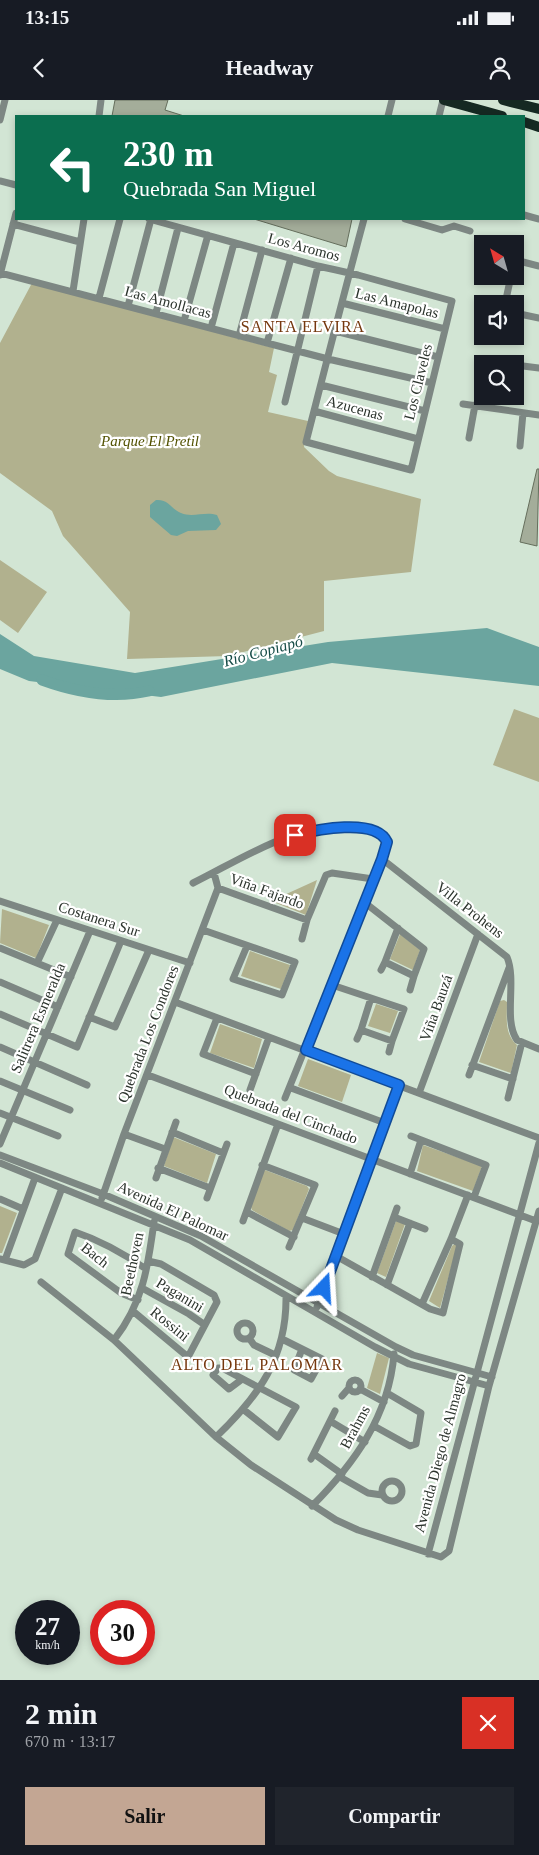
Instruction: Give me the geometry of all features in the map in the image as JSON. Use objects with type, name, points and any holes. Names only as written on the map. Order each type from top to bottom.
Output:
[{"type":"highway","points":[[444,100],[498,115]]},
{"type":"highway","points":[[503,100],[539,109]]},
{"type":"highway","points":[[525,122],[539,127]]},
{"type":"street","points":[[0,120],[5,100]]},
{"type":"street","points":[[99,115],[101,100]]},
{"type":"street","points":[[388,115],[392,100]]},
{"type":"street","points":[[439,115],[444,100]]},
{"type":"street","points":[[0,181],[15,185]]},
{"type":"street","points":[[525,215],[539,218]]},
{"type":"street","points":[[0,273],[15,217]]},
{"type":"street","points":[[73,292],[84,220]]},
{"type":"street","points":[[99,298],[120,220]]},
{"type":"street","points":[[128,306],[150,220]]},
{"type":"street","name":"Los Aromos","points":[[153,220],[452,301]]},
{"type":"street","points":[[314,411],[364,220]]},
{"type":"street","points":[[408,220],[442,230],[454,226],[470,231]]},
{"type":"street","points":[[13,224],[80,242]]},
{"type":"street","points":[[156,314],[178,228]]},
{"type":"street","points":[[184,321],[208,235]]},
{"type":"street","points":[[211,328],[234,243]]},
{"type":"street","points":[[239,336],[262,250]]},
{"type":"street","points":[[267,343],[291,258]]},
{"type":"street","points":[[524,262],[539,266]]},
{"type":"street","points":[[285,402],[318,266]]},
{"type":"street","name":"Las Amollacas","points":[[0,273],[296,351],[432,383]]},
{"type":"street","name":"Los Claveles","points":[[314,411],[306,442],[411,470],[452,301]]},
{"type":"street","name":"Las Amapolas","points":[[342,303],[445,329]]},
{"type":"street","points":[[524,315],[539,318]]},
{"type":"street","points":[[335,331],[438,357]]},
{"type":"street","points":[[524,366],[539,368]]},
{"type":"street","points":[[321,385],[425,412]]},
{"type":"street","points":[[463,404],[474,405]]},
{"type":"street","points":[[469,438],[475,405],[539,415]]},
{"type":"street","name":"Azucenas","points":[[314,411],[418,439]]},
{"type":"street","points":[[520,446],[523,412]]},
{"type":"street","points":[[193,883],[266,845],[295,835],[333,827],[351,827],[382,835],[387,842],[382,859],[291,1088],[285,1098]]},
{"type":"street","name":"Villa Prohens","points":[[382,859],[507,957],[510,965]]},
{"type":"street","points":[[214,873],[218,888]]},
{"type":"street","name":"Viña Fajardo","points":[[302,940],[307,920],[326,875],[332,873],[373,879]]},
{"type":"street","name":"Viña Fajardo","points":[[218,888],[307,920]]},
{"type":"street","name":"Quebrada Los Condores","points":[[100,1204],[124,1134],[148,1076],[218,888]]},
{"type":"street","name":"Costanera Sur","points":[[0,901],[190,963]]},
{"type":"street","points":[[364,902],[424,949],[410,990]]},
{"type":"street","points":[[38,963],[57,920]]},
{"type":"street","points":[[381,970],[398,928]]},
{"type":"street","name":"Salitrera Esmeralda","points":[[0,1144],[90,930]]},
{"type":"street","points":[[202,930],[295,962],[282,995],[233,979],[248,946]]},
{"type":"street","name":"Viña Bauzá","points":[[419,1093],[478,934]]},
{"type":"street","points":[[0,1014],[77,1047],[121,941]]},
{"type":"street","points":[[0,948],[71,977]]},
{"type":"street","points":[[89,1017],[115,1027],[148,950]]},
{"type":"street","points":[[385,962],[414,976]]},
{"type":"street","points":[[469,1074],[510,965]]},
{"type":"street","points":[[510,965],[512,1030],[517,1040],[539,1049]]},
{"type":"street","points":[[0,982],[58,1007]]},
{"type":"street","points":[[332,985],[404,1009],[388,1052]]},
{"type":"street","points":[[498,997],[502,995],[512,998]]},
{"type":"street","points":[[357,1039],[371,998]]},
{"type":"street","points":[[175,1002],[539,1138]]},
{"type":"street","points":[[217,1018],[203,1054],[256,1074]]},
{"type":"street","points":[[361,1030],[392,1041]]},
{"type":"street","points":[[250,1090],[268,1037]]},
{"type":"street","points":[[508,1098],[522,1042]]},
{"type":"street","points":[[0,1047],[87,1085]]},
{"type":"street","points":[[472,1065],[513,1079]]},
{"type":"street","name":"Quebrada del Cinchado","points":[[148,1076],[536,1221]]},
{"type":"street","points":[[0,1081],[70,1110]]},
{"type":"street","points":[[314,1312],[399,1085]]},
{"type":"street","points":[[291,1088],[385,1122]]},
{"type":"street","points":[[0,1113],[58,1136]]},
{"type":"street","points":[[156,1178],[176,1122]]},
{"type":"street","points":[[243,1222],[278,1124]]},
{"type":"street","points":[[172,1132],[223,1152]]},
{"type":"street","points":[[124,1134],[165,1149]]},
{"type":"street","points":[[411,1136],[486,1165],[422,1304]]},
{"type":"street","points":[[410,1174],[421,1140]]},
{"type":"street","name":"Avenida Diego de Almagro","points":[[539,1143],[428,1554],[441,1557],[448,1551],[489,1386],[539,1211]]},
{"type":"street","points":[[207,1198],[227,1144]]},
{"type":"street","name":"Avenida El Palomar","points":[[0,1155],[103,1194],[201,1236],[394,1346],[421,1357],[492,1377]]},
{"type":"street","name":"Avenida El Palomar","points":[[0,1163],[190,1240],[394,1356],[425,1369],[489,1386]]},
{"type":"street","points":[[262,1165],[315,1185],[289,1247]]},
{"type":"street","points":[[158,1168],[210,1188]]},
{"type":"street","points":[[35,1178],[3,1260],[24,1265],[35,1259],[62,1188]]},
{"type":"street","points":[[0,1199],[23,1209]]},
{"type":"street","points":[[372,1277],[397,1208]]},
{"type":"street","points":[[247,1212],[294,1236]]},
{"type":"street","name":"Beethoven","points":[[114,1340],[134,1312],[142,1288],[155,1216]]},
{"type":"street","points":[[394,1217],[425,1229]]},
{"type":"street","points":[[302,1218],[344,1234]]},
{"type":"street","points":[[387,1285],[410,1224]]},
{"type":"street","name":"Bach","points":[[138,1300],[121,1293],[68,1254],[75,1232],[98,1239],[117,1249],[146,1269]]},
{"type":"street","points":[[336,1256],[422,1304],[443,1313],[460,1244],[452,1239]]},
{"type":"street","points":[[148,1261],[161,1264],[214,1295],[217,1302],[205,1325]]},
{"type":"street","points":[[41,1282],[114,1340],[216,1437],[251,1465],[312,1506],[358,1530],[428,1554]]},
{"type":"street","name":"Paganini","points":[[142,1288],[205,1325]]},
{"type":"street","points":[[216,1437],[244,1410],[269,1374],[282,1338],[286,1316],[286,1296]]},
{"type":"street","name":"Rossini","points":[[134,1312],[188,1357],[205,1325]]},
{"type":"street","points":[[249,1338],[254,1346],[275,1355]]},
{"type":"street","points":[[282,1338],[322,1359],[311,1379],[294,1370],[302,1349]]},
{"type":"street","name":"Brahms","points":[[312,1506],[341,1475],[374,1426],[387,1393],[394,1346]]},
{"type":"street","points":[[240,1380],[296,1407],[280,1435],[276,1436],[244,1410]]},
{"type":"street","points":[[342,1396],[349,1388],[349,1384],[355,1380],[359,1382],[360,1389],[384,1402]]},
{"type":"street","points":[[374,1426],[410,1446],[416,1444],[421,1413],[387,1393]]},
{"type":"street","points":[[335,1411],[312,1456],[368,1493],[382,1495]]},
{"type":"street","points":[[330,1421],[365,1442]]},
{"type":"green space","name":"Parque El Pretil","points":[[32,283],[274,348],[269,372],[277,375],[268,412],[308,421],[304,447],[329,471],[337,476],[421,499],[411,572],[324,581],[324,631],[228,656],[127,659],[130,612],[63,536],[52,511],[0,473],[0,343]]},
{"type":"green space","points":[[0,560],[47,592],[18,633],[0,620]]},
{"type":"green space","points":[[514,709],[539,718],[539,782],[493,765]]},
{"type":"green space","points":[[317,880],[306,915],[271,901]]},
{"type":"green space","points":[[2,909],[49,925],[36,958],[0,943]]},
{"type":"green space","points":[[400,934],[420,950],[413,970],[390,959]]},
{"type":"green space","points":[[250,951],[290,965],[281,989],[241,976]]},
{"type":"green space","points":[[504,1000],[507,1002],[508,1031],[517,1045],[511,1073],[479,1062],[500,1001]]},
{"type":"green space","points":[[376,1004],[398,1011],[390,1033],[368,1026]]},
{"type":"green space","points":[[220,1024],[262,1039],[254,1068],[210,1053]]},
{"type":"green space","points":[[308,1059],[351,1075],[342,1102],[298,1086]]},
{"type":"green space","points":[[173,1137],[216,1154],[207,1183],[164,1166]]},
{"type":"green space","points":[[423,1145],[482,1166],[473,1191],[417,1171]]},
{"type":"green space","points":[[265,1170],[307,1186],[309,1189],[293,1230],[289,1231],[252,1210],[251,1207]]},
{"type":"green space","points":[[0,1206],[17,1213],[2,1253],[0,1253]]},
{"type":"green space","points":[[396,1221],[405,1224],[386,1277],[377,1273]]},
{"type":"green space","points":[[456,1243],[457,1246],[440,1308],[429,1301],[452,1246]]},
{"type":"green space","points":[[377,1353],[389,1358],[380,1394],[367,1388]]},
{"type":"water","points":[[156,500],[164,501],[181,513],[217,515],[221,524],[216,530],[188,531],[177,536],[171,535],[150,517],[150,505]]},
{"type":"water","points":[[487,628],[539,647],[539,686],[332,663],[161,697],[29,681],[0,669],[0,634],[34,656],[135,673],[328,642]]},
{"type":"building","points":[[115,100],[168,100],[165,110],[181,115],[112,115]]},
{"type":"building","points":[[257,220],[352,220],[346,247]]},
{"type":"building","points":[[537,469],[539,469],[537,546],[520,542]]},
{"type":"waterway","name":"Río Copiapó","points":[[42,680],[68,688],[95,693],[122,694],[149,691]]},
{"type":"district","name":"SANTA ELVIRA","points":[[303,326]]},
{"type":"district","name":"ALTO DEL PALOMAR","points":[[257,1364]]},
{"type":"route","points":[[295,835],[333,827],[351,827],[380,833],[387,842],[382,859],[306,1050],[399,1085],[324,1288]]}]
